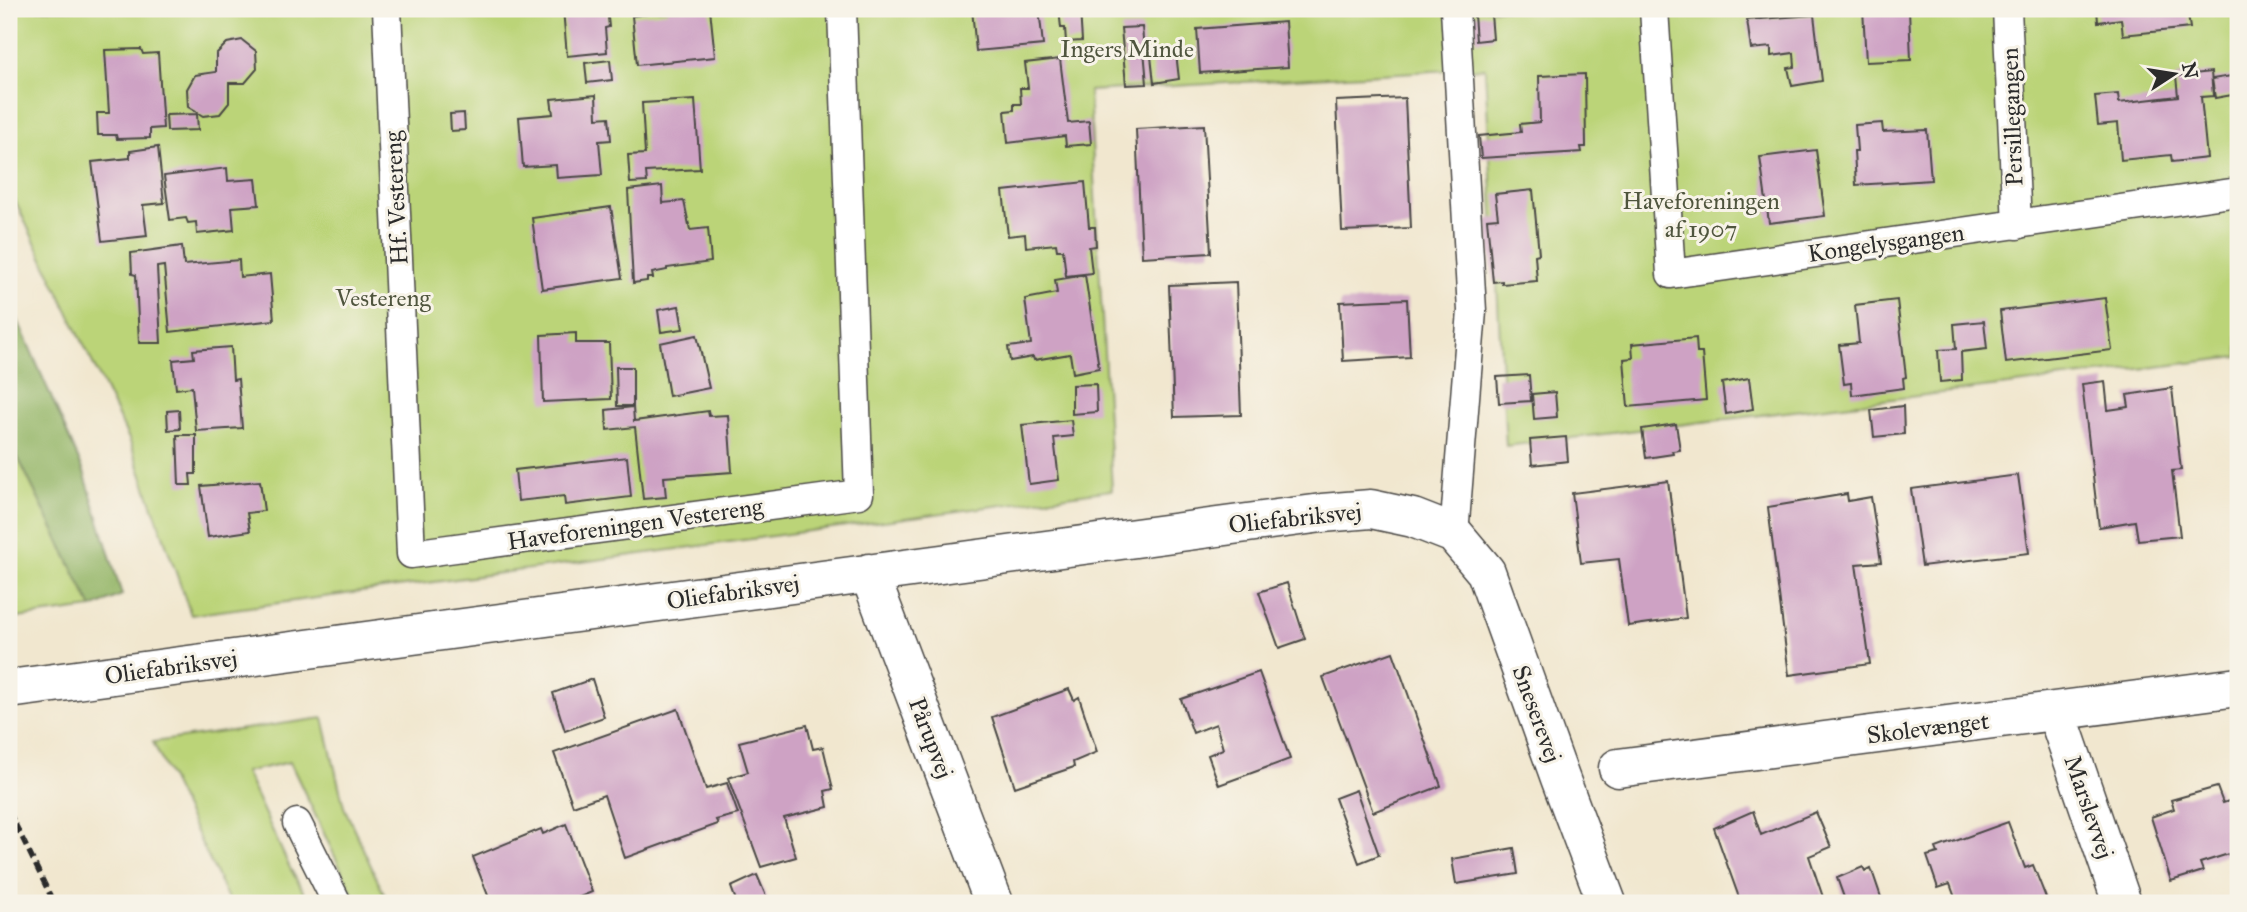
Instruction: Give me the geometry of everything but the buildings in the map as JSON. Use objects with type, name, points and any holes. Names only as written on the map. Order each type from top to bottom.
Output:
[{"type":"street","name":"Oliefabriksvej","points":[[9,689],[1308,515],[1371,509],[1413,519],[1454,534]]},
{"type":"street","name":"Sneserevej","points":[[1454,534],[1486,572],[1607,903]]},
{"type":"street","name":"Pårupvej","points":[[869,573],[994,903]]},
{"type":"street","name":"Skolevænget","points":[[1618,768],[2238,687]]},
{"type":"street","name":"Marslevvej","points":[[2056,711],[2122,903]]},
{"type":"lane","name":"Hf. Vestereng","points":[[387,9],[411,554]]},
{"type":"lane","name":"Haveforeningen Vestereng","points":[[411,554],[859,494],[842,9]]},
{"type":"lane","points":[[1454,534],[1472,311],[1455,9]]},
{"type":"lane","name":"Kongelysgangen","points":[[1654,9],[1671,274],[2238,192]]},
{"type":"lane","name":"Persillegangen","points":[[2007,9],[2017,225]]},
{"type":"lane","points":[[297,823],[337,903]]},
{"type":"green space","name":"Vestereng","points":[[9,9],[2238,9],[2238,357],[1506,446],[1485,68],[1089,91],[1112,490],[191,615],[129,439],[9,188]]},
{"type":"green space","points":[[9,300],[84,472],[122,595],[92,608],[9,439]]},
{"type":"green space","points":[[9,439],[92,608],[9,619]]},
{"type":"green space","points":[[323,718],[344,807],[388,903],[357,903],[290,762],[245,772],[290,868],[310,903],[230,903],[153,742]]},
{"type":"railway","points":[[9,811],[54,903]]},
{"type":"park label","name":"Ingers Minde","points":[[1127,49]]},
{"type":"park label","name":"Haveforeningen af 1907","points":[[1701,215]]}]
